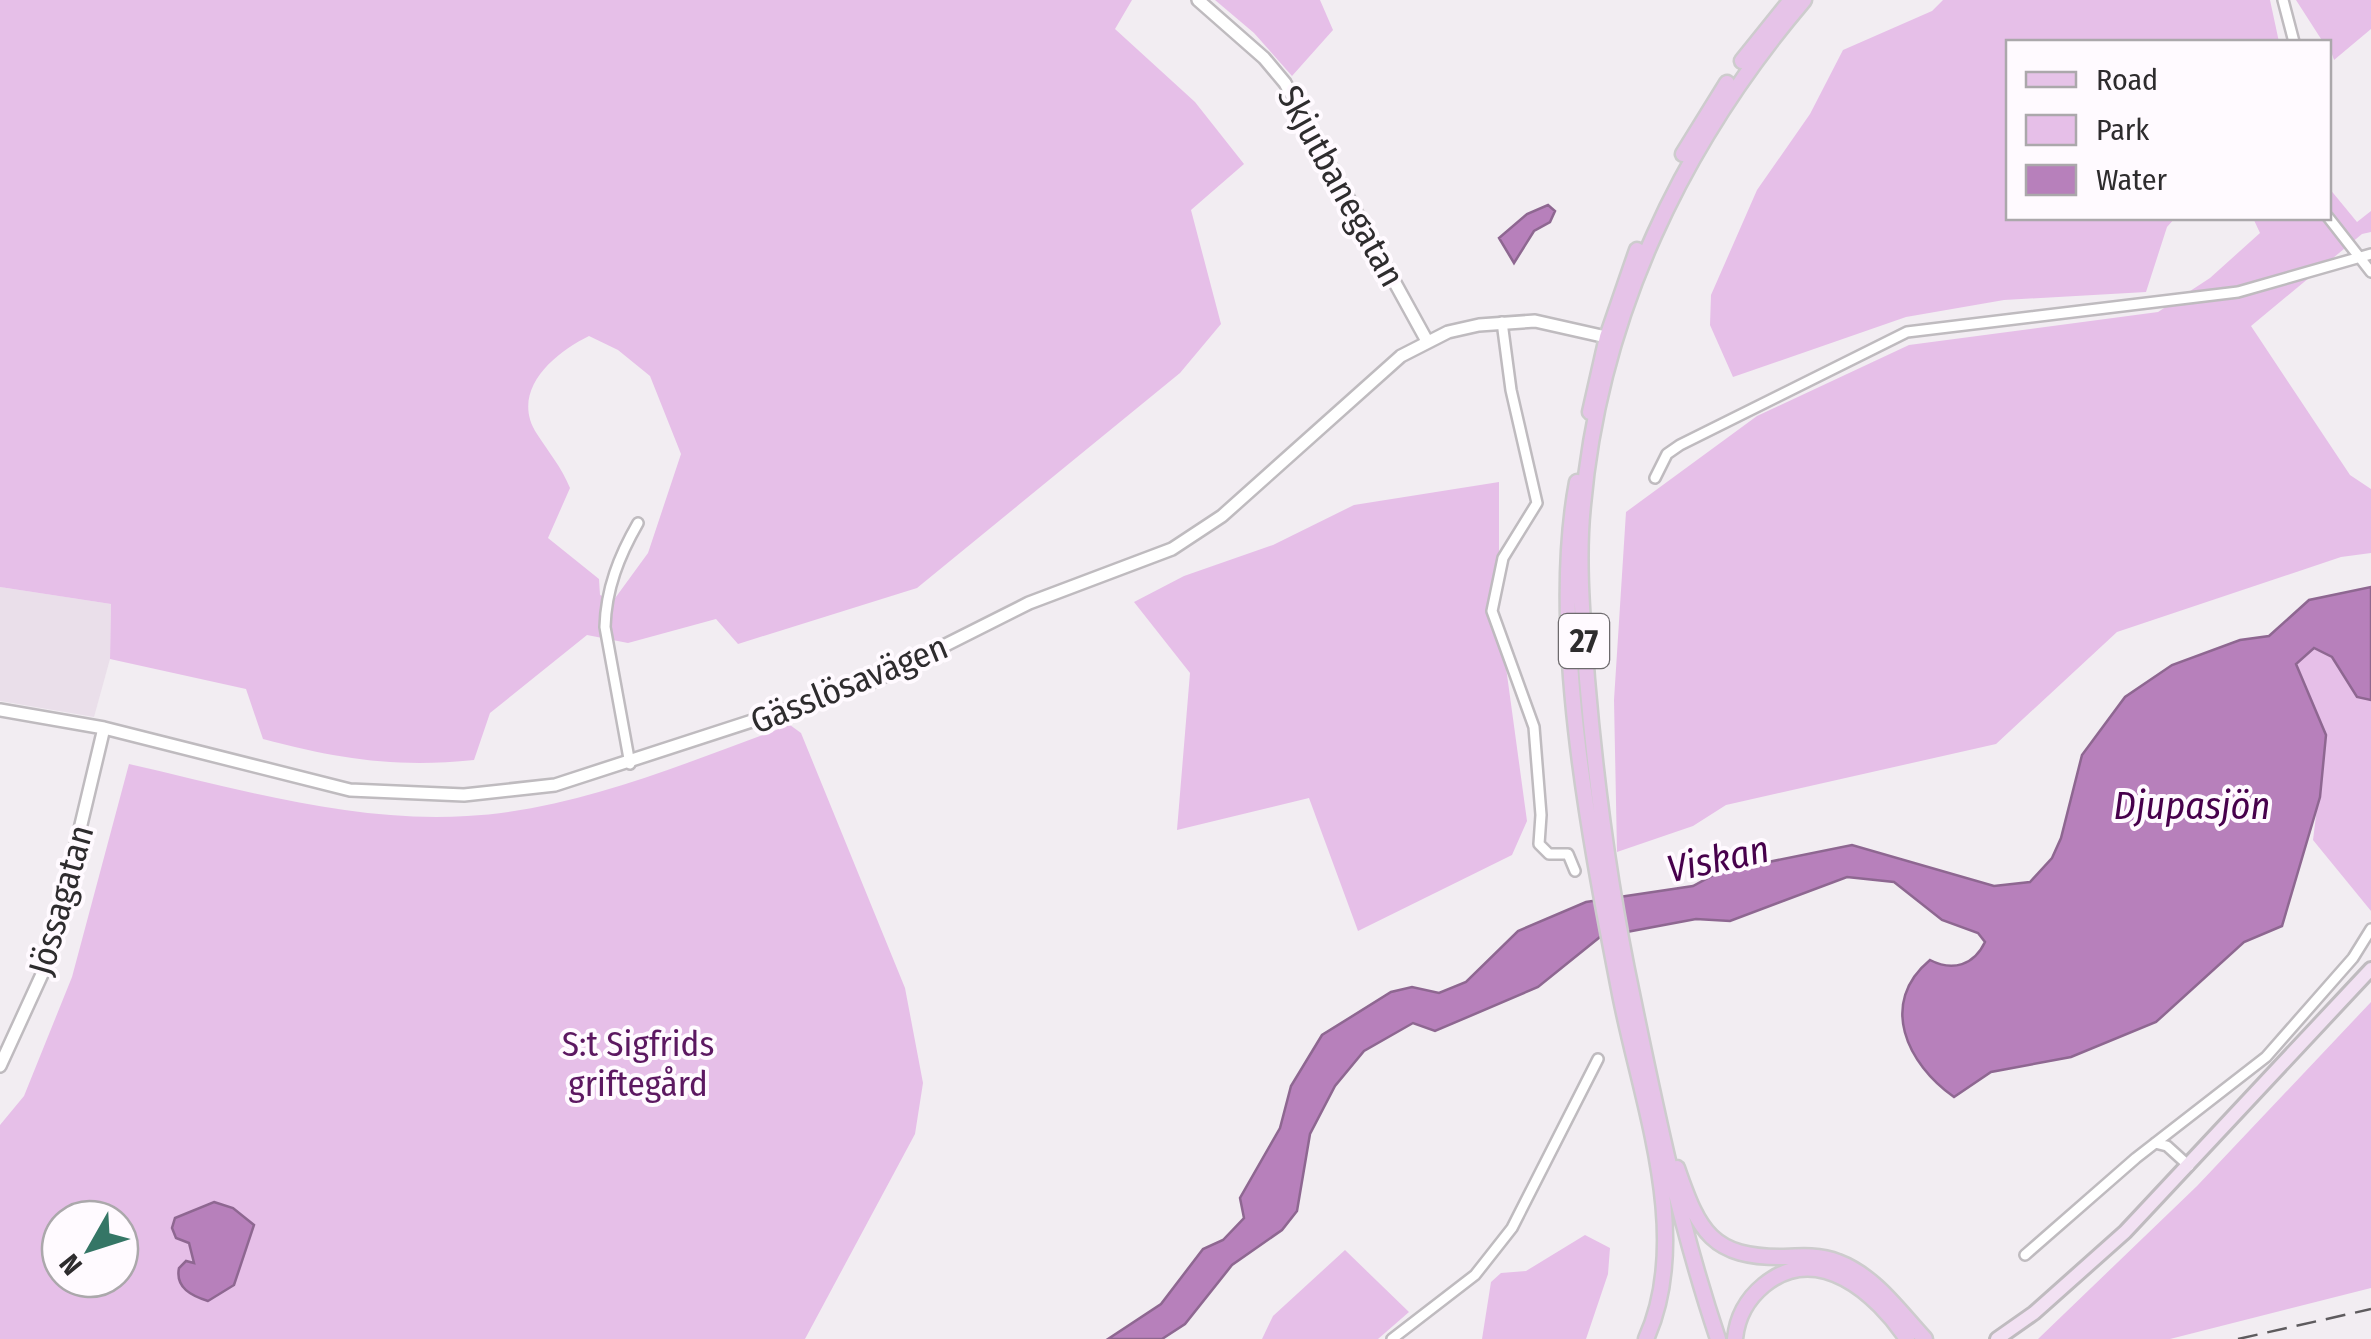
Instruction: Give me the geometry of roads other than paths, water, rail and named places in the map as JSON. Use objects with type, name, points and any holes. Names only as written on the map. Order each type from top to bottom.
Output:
[{"type":"main road","name":"27","points":[[1715,1339],[1654,1132],[1599,849],[1582,617],[1582,506],[1612,339],[1645,230],[1694,133],[1761,34],[1790,0]]},
{"type":"main road","name":"27","points":[[1612,339],[1660,216],[1688,164],[1751,62],[1804,0]]},
{"type":"main road","points":[[1997,1339],[2009,1335],[2092,1263],[2189,1166],[2371,969]]},
{"type":"main road","points":[[1646,1339],[1660,1301],[1667,1255],[1654,1132]]},
{"type":"main road","points":[[1654,1132],[1696,1218],[1715,1242],[1734,1254],[1821,1257],[1838,1262],[1881,1290],[1925,1339]]},
{"type":"main road","points":[[1735,1339],[1743,1310],[1760,1288],[1782,1274],[1808,1268],[1852,1281],[1884,1308],[1907,1339]]},
{"type":"street","name":"Skjutbanegatan","points":[[1198,0],[1264,58],[1286,84],[1427,341]]},
{"type":"street","points":[[2283,0],[2293,40]]},
{"type":"street","points":[[2331,220],[2366,257],[2371,272]]},
{"type":"street","points":[[1655,478],[1666,454],[1907,332],[2238,292],[2366,257]]},
{"type":"street","name":"Gässlösavägen","points":[[0,710],[104,728],[290,778],[414,795],[538,788],[630,764],[872,682],[1029,603],[1189,540],[1222,516],[1395,361],[1448,332],[1502,322],[1535,321],[1612,339]]},
{"type":"street","points":[[1502,322],[1511,390],[1538,503],[1503,558],[1492,611],[1534,726],[1541,814],[1538,844],[1548,854],[1568,854],[1575,872]]},
{"type":"street","points":[[630,764],[605,626],[606,605],[618,564],[638,523]]},
{"type":"street","name":"Jössagatan","points":[[0,1066],[49,960],[104,728]]},
{"type":"street","points":[[2025,1256],[2155,1144],[2266,1058],[2354,958],[2371,929]]},
{"type":"street","points":[[1392,1339],[1475,1275],[1512,1228],[1598,1059]]},
{"type":"street","points":[[2155,1144],[2167,1146],[2189,1166]]},
{"type":"water","points":[[1548,205],[1555,211],[1550,222],[1534,231],[1514,263],[1499,238],[1527,214]]},
{"type":"water","name":"Djupasjön","points":[[2371,587],[2371,700],[2357,697],[2332,657],[2314,648],[2296,664],[2326,735],[2320,797],[2282,926],[2244,942],[2156,1022],[2071,1057],[1991,1072],[1954,1097],[1923,1068],[1912,1050],[1902,1014],[1905,995],[1914,977],[1930,960],[1962,964],[1975,956],[1985,942],[1978,933],[1942,920],[1894,882],[1847,877],[1730,921],[1696,919],[1600,937],[1538,987],[1435,1031],[1413,1023],[1364,1051],[1335,1086],[1310,1134],[1297,1211],[1282,1230],[1232,1265],[1185,1324],[1162,1339],[1108,1339],[1161,1304],[1203,1249],[1223,1240],[1244,1218],[1240,1198],[1280,1128],[1291,1086],[1322,1035],[1391,992],[1412,987],[1439,993],[1466,982],[1518,931],[1586,902],[1693,886],[1719,872],[1852,845],[1994,886],[2030,882],[2052,858],[2061,838],[2082,755],[2125,697],[2172,665],[2240,640],[2269,636],[2309,600]]},
{"type":"water","points":[[214,1202],[233,1208],[254,1225],[234,1285],[208,1301],[182,1286],[179,1268],[186,1261],[194,1263],[189,1243],[176,1238],[172,1228],[175,1218]]},
{"type":"railway","points":[[2238,1339],[2371,1309]]},
{"type":"water label","name":"Viskan","points":[[1718,859]]},
{"type":"park label","name":"S:t Sigfrids griftegård","points":[[638,1064]]}]
